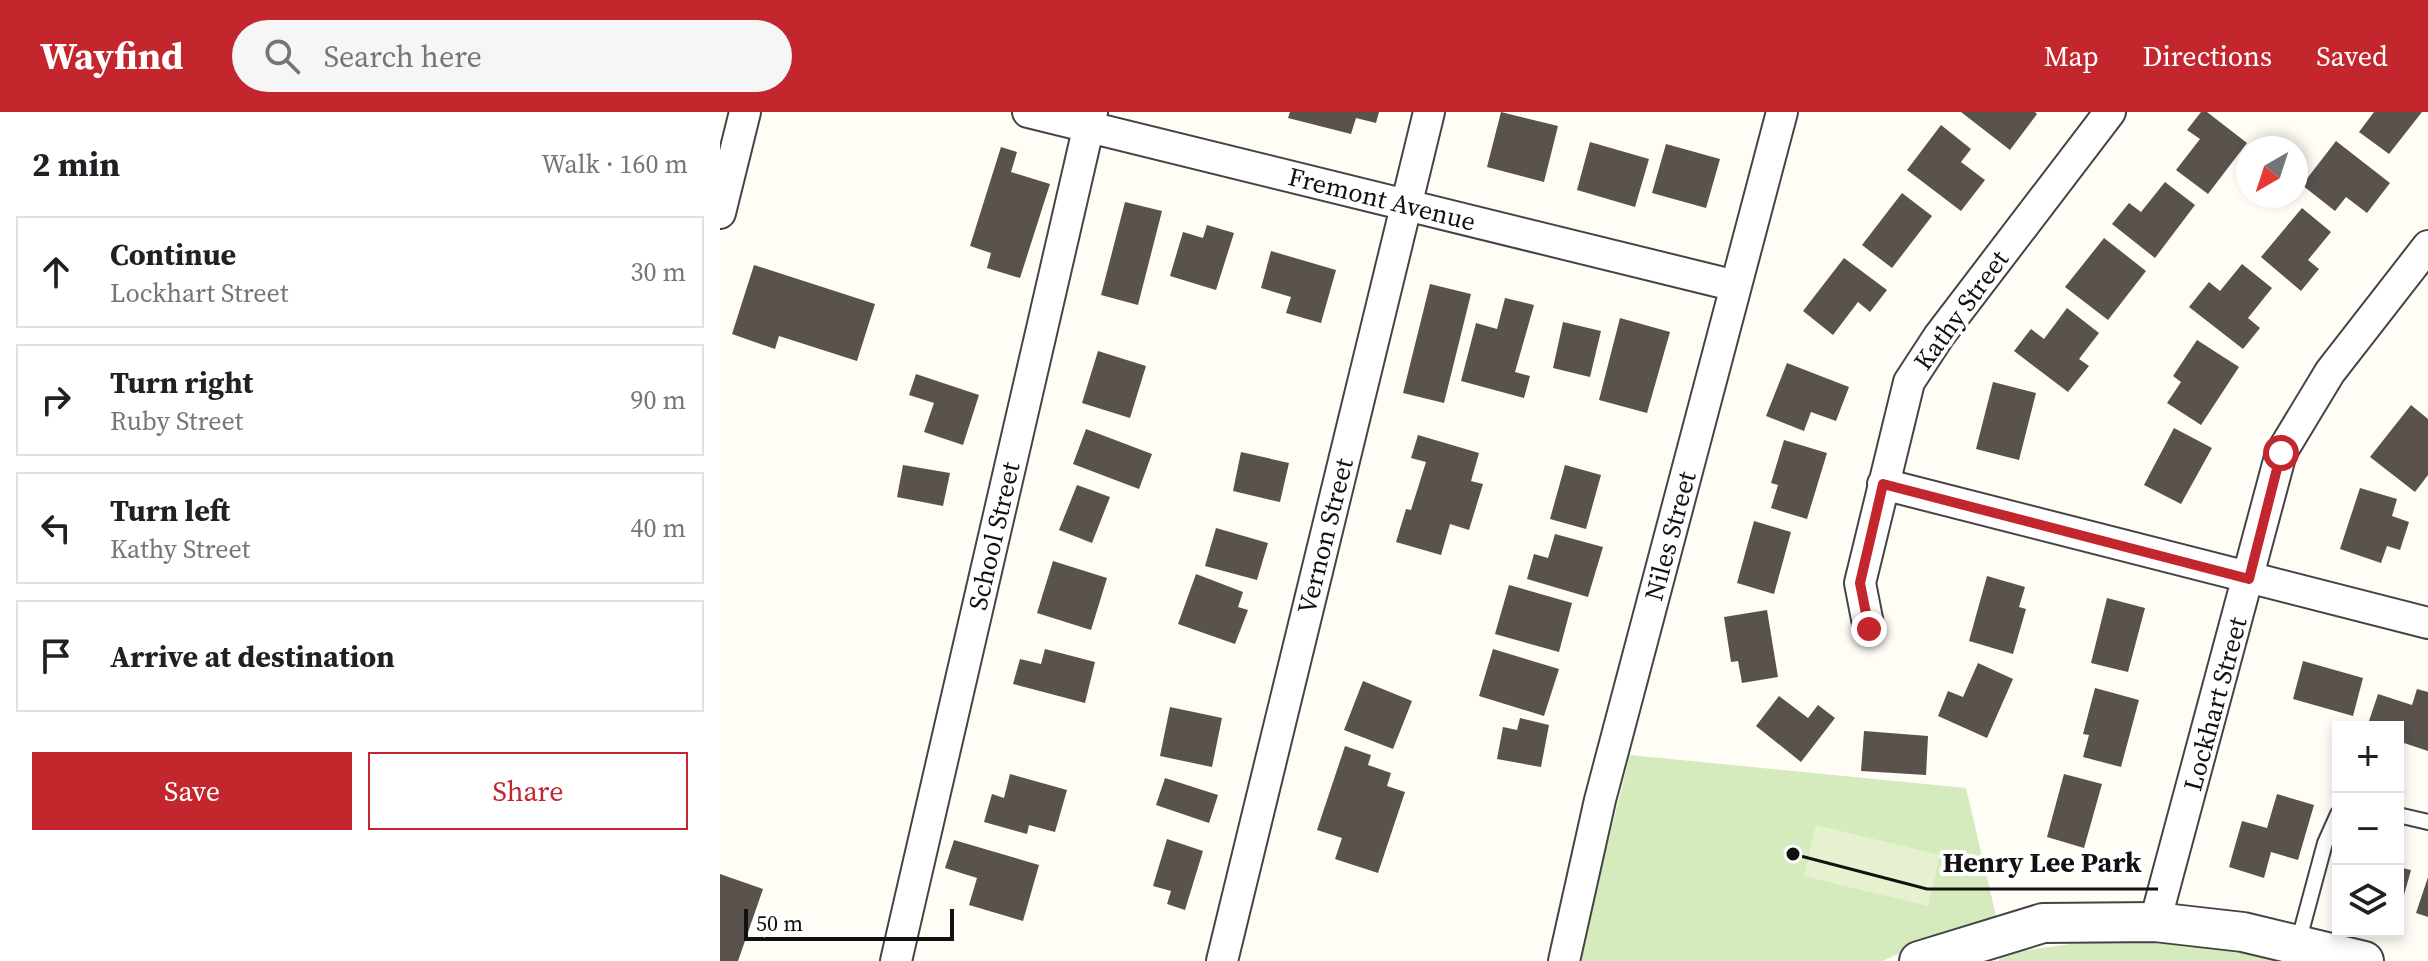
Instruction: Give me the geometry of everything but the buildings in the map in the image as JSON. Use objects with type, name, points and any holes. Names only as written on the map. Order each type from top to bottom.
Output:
[{"type":"street","points":[[720,213],[745,112]]},
{"type":"street","name":"Fremont Avenue","points":[[1028,112],[1090,119],[1406,205],[1736,286]]},
{"type":"street","name":"Vernon Street","points":[[1222,961],[1429,112]]},
{"type":"street","name":"Niles Street","points":[[1564,961],[1600,800],[1782,112]]},
{"type":"street","name":"Kathy Street","points":[[1869,629],[1860,583],[1909,382],[1939,336],[2110,112]]},
{"type":"street","name":"School Street","points":[[896,961],[1090,119]]},
{"type":"street","name":"Lockhart Street","points":[[2155,922],[2281,453],[2330,372],[2428,246]]},
{"type":"street","points":[[1883,484],[2428,623]]},
{"type":"street","points":[[1919,961],[2043,923],[2155,922],[2243,932],[2364,961]]},
{"type":"lane","points":[[2404,816],[2428,822]]},
{"type":"lane","points":[[2298,945],[2332,827]]},
{"type":"green space","points":[[1630,755],[1966,788],[1997,920],[1939,935],[1883,961],[1578,961]]},
{"type":"green space","points":[[1816,825],[1940,855],[1928,906],[1804,876]]},
{"type":"green space","points":[[2135,942],[2194,945],[2292,961],[1999,961],[2001,954],[2071,944]]},
{"type":"place","name":"Henry Lee Park","points":[[1793,854]]},
{"type":"route","points":[[1869,629],[1860,583],[1883,484],[2249,579],[2281,453]]}]
